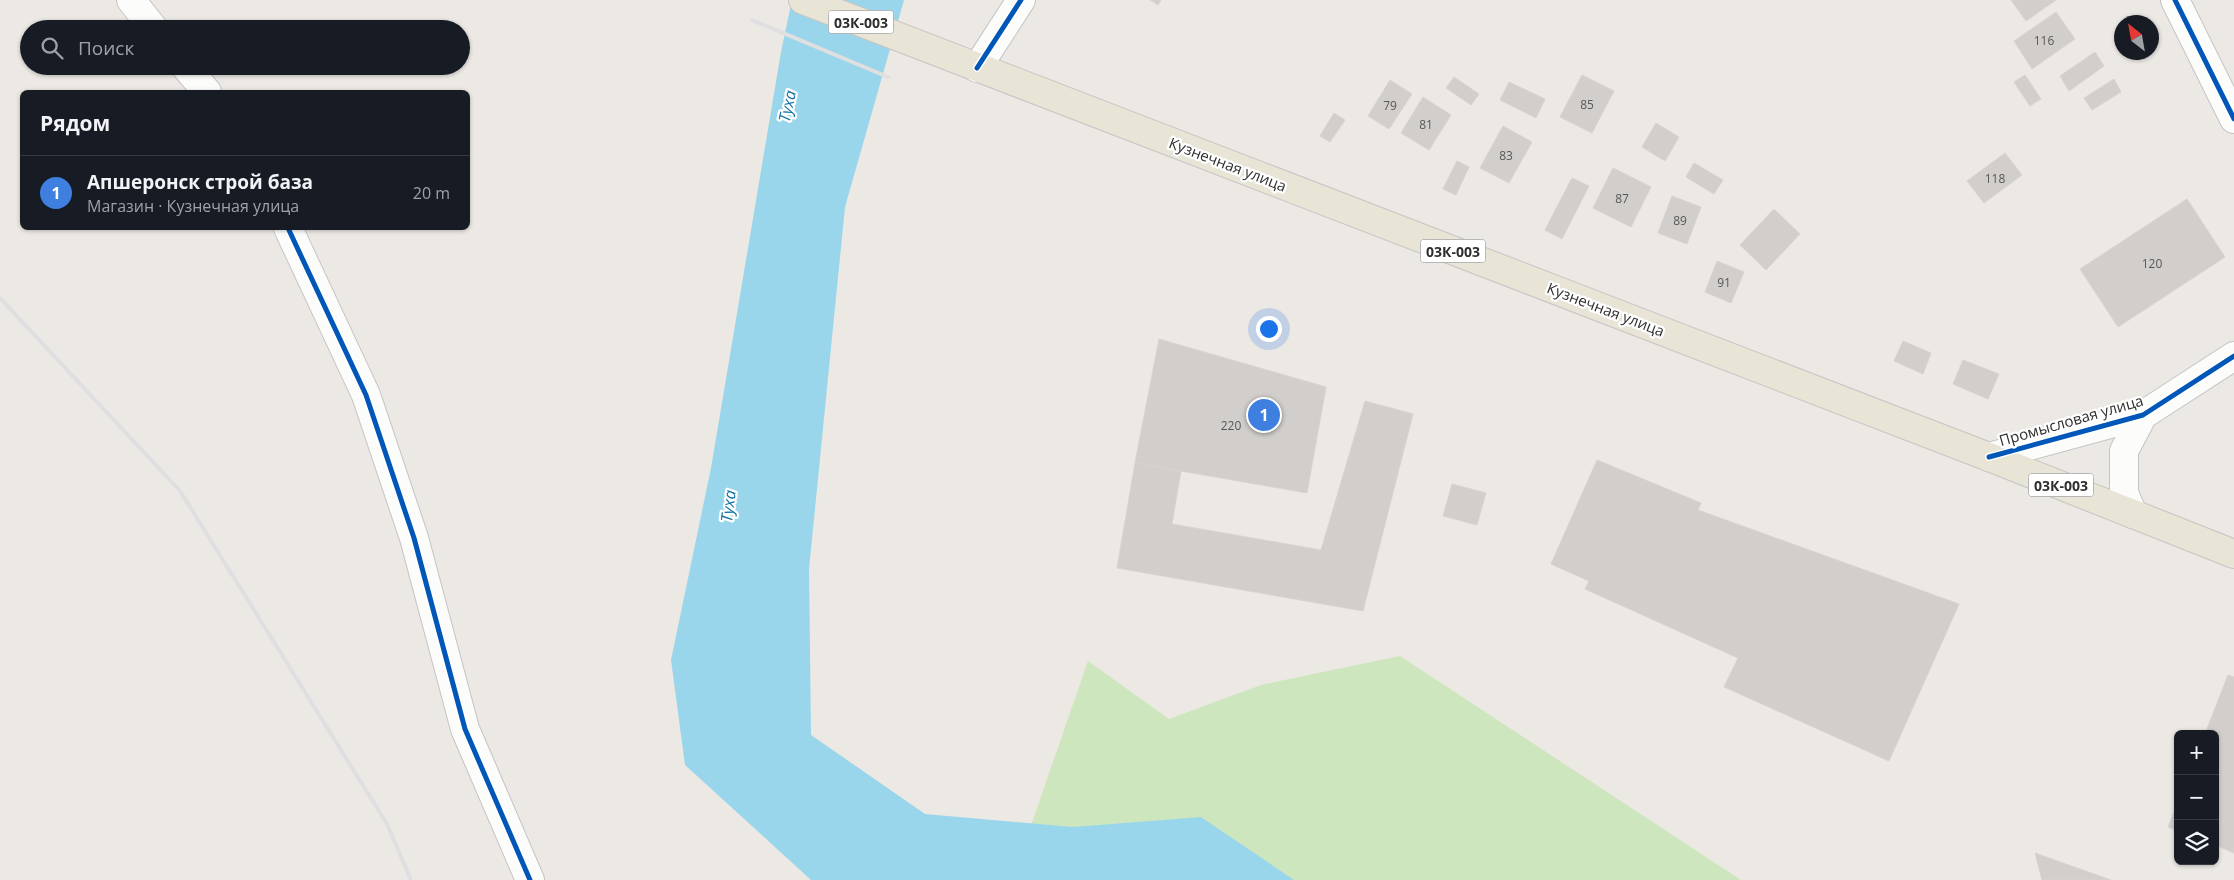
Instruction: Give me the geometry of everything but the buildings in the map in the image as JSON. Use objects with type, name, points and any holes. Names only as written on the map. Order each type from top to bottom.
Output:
[{"type":"main road","name":"Кузнечная улица","points":[[803,0],[1990,457],[2234,554]]},
{"type":"street","points":[[131,0],[147,20]]},
{"type":"street","points":[[977,68],[1021,0]]},
{"type":"street","points":[[2174,0],[2234,119]]},
{"type":"street","points":[[193,75],[205,90]]},
{"type":"street","points":[[289,230],[366,395],[414,538],[465,729],[530,880]]},
{"type":"street","name":"Промысловая улица","points":[[1990,457],[2143,415],[2234,356]]},
{"type":"street","points":[[2133,514],[2124,493],[2124,451],[2143,415]]},
{"type":"street","points":[[2205,542],[2234,540]]},
{"type":"green space","points":[[1400,656],[1741,880],[1012,880],[1088,661],[1169,719],[1261,685]]},
{"type":"water","name":"Туха","points":[[792,0],[904,0],[845,207],[809,569],[811,735],[925,814],[1073,827],[1201,817],[1294,880],[811,880],[685,765],[671,660],[711,468],[781,52]]},
{"type":"railway","points":[[752,20],[888,77]]},
{"type":"railway","points":[[0,298],[180,491],[387,824],[411,880]]},
{"type":"cycle path","points":[[977,68],[1021,0]]},
{"type":"cycle path","points":[[2175,0],[2234,119]]},
{"type":"cycle path","points":[[289,230],[366,395],[414,538],[465,729],[530,880]]},
{"type":"cycle path","points":[[1989,457],[2143,415],[2234,356]]},
{"type":"place","name":"Апшеронск строй база","points":[[1264,415]]}]
